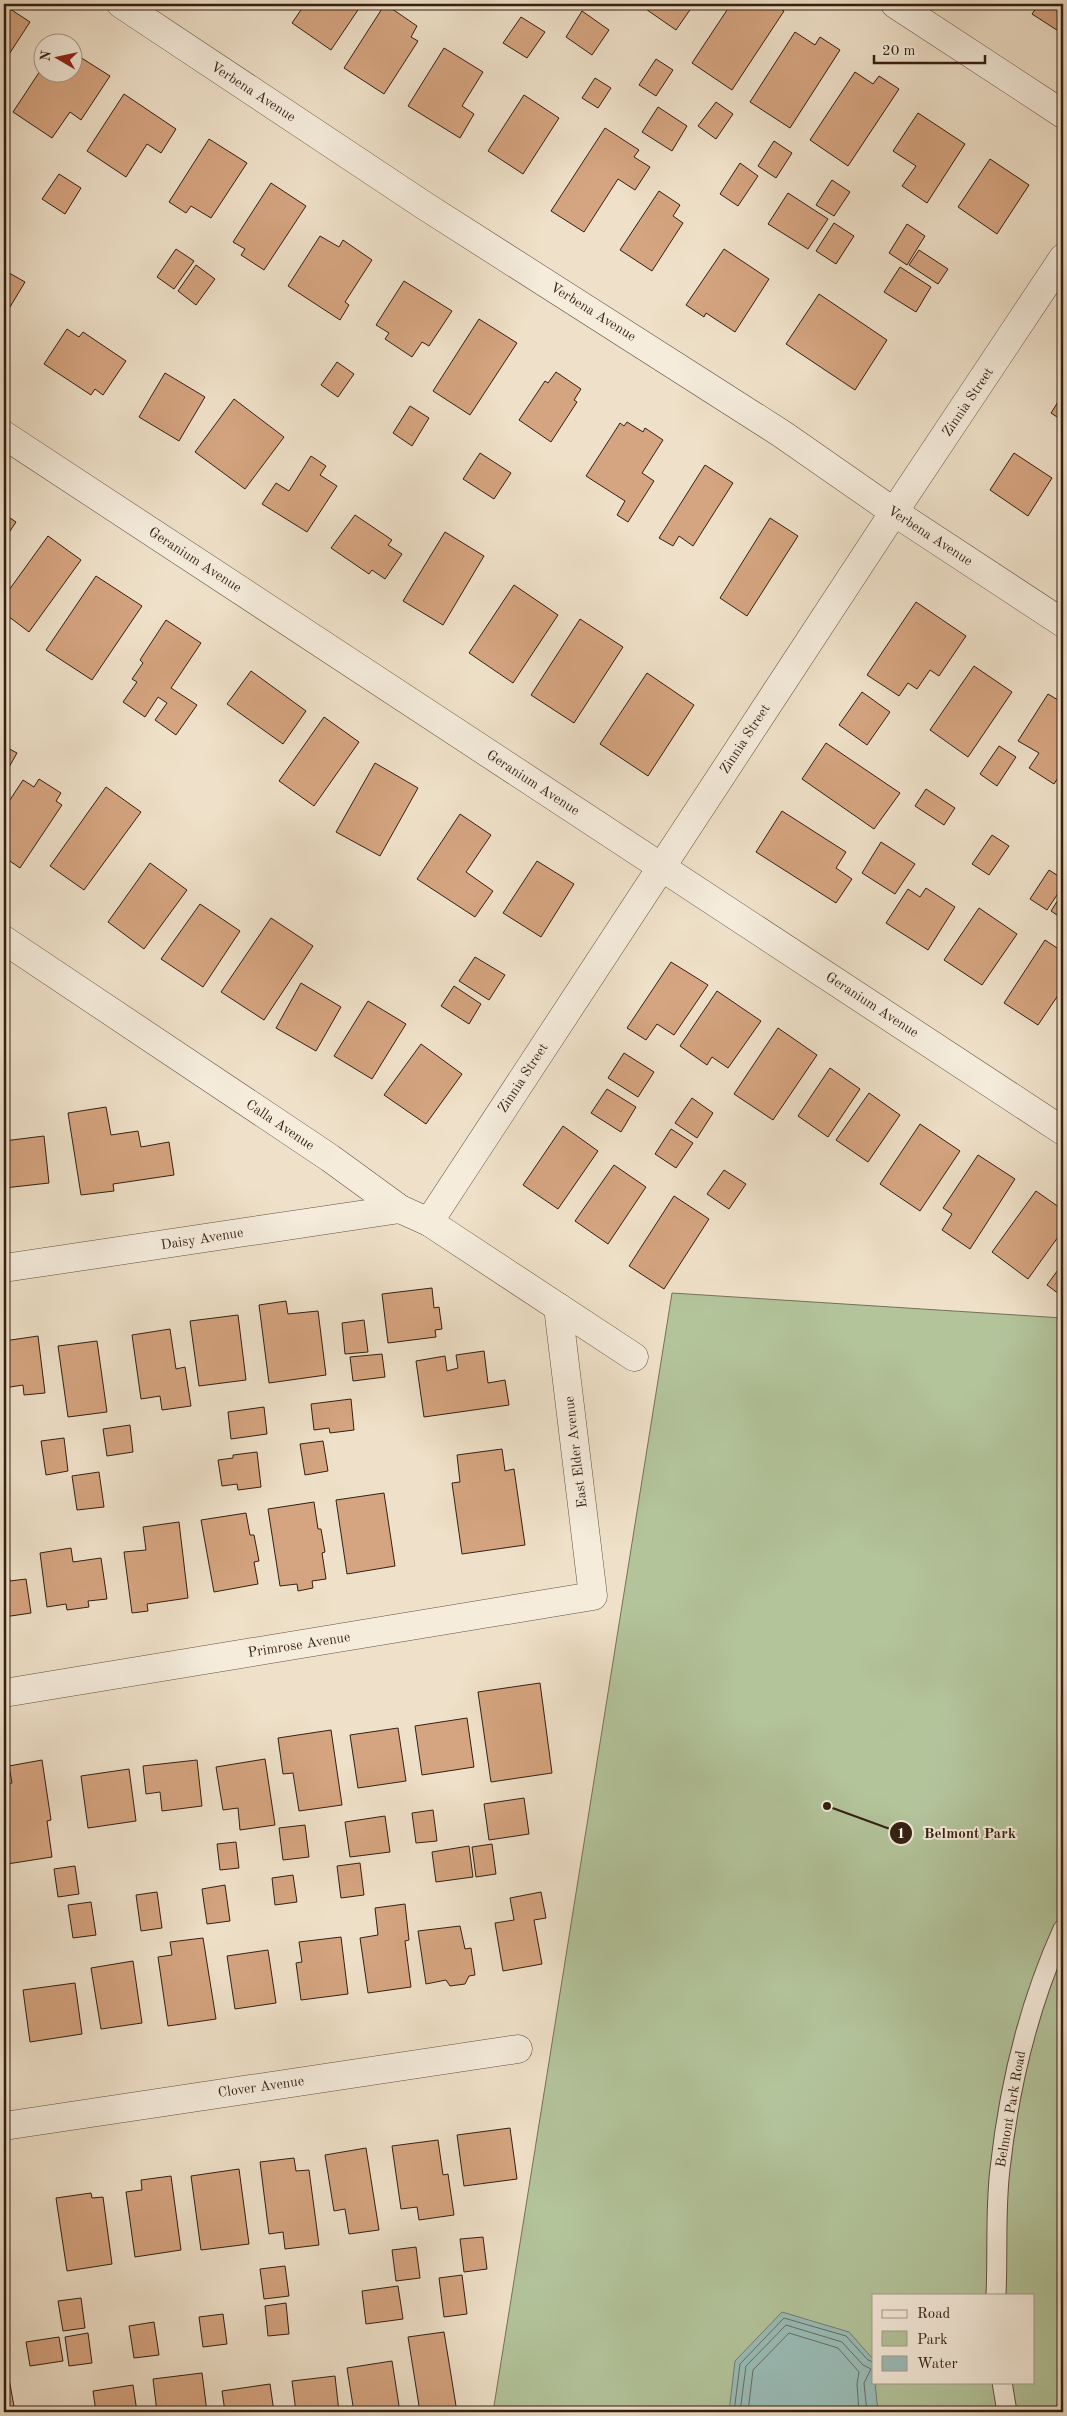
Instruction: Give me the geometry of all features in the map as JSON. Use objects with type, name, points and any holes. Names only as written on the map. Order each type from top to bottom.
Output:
[{"type":"street","name":"Verbena Avenue","points":[[121,4],[425,206],[782,434],[894,512],[1063,623]]},
{"type":"street","points":[[895,4],[1063,114]]},
{"type":"street","name":"Zinnia Street","points":[[429,1222],[894,512],[1063,258]]},
{"type":"street","name":"Geranium Avenue","points":[[4,435],[1063,1131]]},
{"type":"street","name":"Calla Avenue","points":[[4,940],[330,1158],[400,1209],[429,1222],[634,1357]]},
{"type":"street","name":"Daisy Avenue","points":[[4,1268],[400,1209]]},
{"type":"street","name":"East Elder Avenue","points":[[558,1307],[593,1596]]},
{"type":"street","name":"Primrose Avenue","points":[[4,1693],[593,1596]]},
{"type":"street","name":"Clover Avenue","points":[[4,2126],[518,2049]]},
{"type":"lane","name":"Belmont Park Road","points":[[996,2294],[1000,2170],[1016,2065],[1051,1955],[1063,1929]]},
{"type":"lane","points":[[1002,2384],[1007,2412]]},
{"type":"green space","points":[[672,1293],[1063,1318],[1063,2412],[493,2412]]},
{"type":"water","points":[[782,2312],[849,2332],[872,2358],[872,2384],[875,2384],[878,2412],[729,2412],[735,2361]]},
{"type":"building","points":[[305,4],[362,4],[331,50],[292,23]]},
{"type":"building","points":[[385,4],[417,26],[411,37],[418,41],[384,94],[344,68]]},
{"type":"building","points":[[641,4],[694,4],[676,30]]},
{"type":"building","points":[[731,4],[753,4],[756,6],[758,4],[772,4],[784,11],[732,90],[692,63]]},
{"type":"building","points":[[1039,4],[1063,4],[1063,34],[1032,14]]},
{"type":"building","points":[[4,5],[30,22],[4,62]]},
{"type":"building","points":[[582,11],[609,30],[592,55],[566,37]]},
{"type":"building","points":[[521,17],[545,32],[527,58],[503,43]]},
{"type":"building","points":[[795,32],[815,45],[820,37],[840,50],[790,128],[750,102]]},
{"type":"building","points":[[444,48],[483,72],[462,106],[474,114],[460,138],[408,106]]},
{"type":"building","points":[[82,58],[110,76],[81,120],[70,112],[52,138],[13,112],[33,82],[82,82]]},
{"type":"building","points":[[656,59],[673,70],[656,96],[639,85]]},
{"type":"building","points":[[855,72],[873,84],[879,76],[899,89],[848,166],[810,140]]},
{"type":"building","points":[[595,78],[611,88],[598,108],[582,98]]},
{"type":"building","points":[[124,94],[176,129],[161,153],[147,144],[126,177],[87,151]]},
{"type":"building","points":[[524,95],[559,118],[523,174],[488,151]]},
{"type":"building","points":[[716,102],[733,114],[716,139],[698,126]]},
{"type":"building","points":[[658,107],[687,126],[672,151],[642,132]]},
{"type":"building","points":[[918,113],[965,144],[927,203],[902,186],[916,166],[893,151]]},
{"type":"building","points":[[605,128],[639,150],[634,157],[650,167],[635,190],[618,179],[584,232],[551,211]]},
{"type":"building","points":[[209,139],[247,163],[211,218],[191,206],[186,213],[169,202]]},
{"type":"building","points":[[774,141],[792,153],[776,178],[758,166]]},
{"type":"building","points":[[990,159],[1029,185],[997,234],[958,207]]},
{"type":"building","points":[[740,163],[758,176],[738,206],[720,194]]},
{"type":"building","points":[[59,174],[81,188],[65,214],[42,199]]},
{"type":"building","points":[[832,180],[850,192],[834,216],[816,205]]},
{"type":"building","points":[[271,183],[306,206],[264,270],[241,255],[245,249],[233,242]]},
{"type":"building","points":[[659,191],[680,205],[673,216],[683,223],[652,271],[620,250]]},
{"type":"building","points":[[788,193],[828,219],[808,249],[768,224]]},
{"type":"building","points":[[834,223],[854,236],[836,264],[816,251]]},
{"type":"building","points":[[907,224],[925,236],[907,265],[889,253]]},
{"type":"building","points":[[320,236],[339,247],[343,240],[372,260],[345,302],[349,305],[340,320],[288,286]]},
{"type":"building","points":[[176,249],[194,261],[174,289],[157,277]]},
{"type":"building","points":[[724,249],[769,279],[735,332],[706,313],[704,317],[686,305]]},
{"type":"building","points":[[919,250],[948,269],[938,284],[909,265]]},
{"type":"building","points":[[196,265],[215,279],[196,305],[178,291]]},
{"type":"building","points":[[900,267],[931,287],[916,312],[884,292]]},
{"type":"building","points":[[4,270],[25,282],[4,317]]},
{"type":"building","points":[[404,281],[452,311],[429,346],[422,342],[412,357],[385,339],[389,333],[376,325]]},
{"type":"building","points":[[819,294],[887,340],[855,390],[786,344]]},
{"type":"building","points":[[479,319],[517,343],[470,415],[433,391]]},
{"type":"building","points":[[67,329],[79,337],[83,332],[126,361],[103,395],[95,389],[91,395],[44,364]]},
{"type":"building","points":[[337,362],[354,374],[338,397],[321,385]]},
{"type":"building","points":[[556,372],[581,389],[574,400],[577,402],[551,442],[519,420],[545,381],[548,383]]},
{"type":"building","points":[[165,373],[205,397],[179,441],[139,417]]},
{"type":"building","points":[[1063,394],[1063,421],[1051,413]]},
{"type":"building","points":[[234,399],[284,437],[245,489],[195,452]]},
{"type":"building","points":[[410,406],[429,418],[412,446],[393,433]]},
{"type":"building","points":[[627,422],[643,432],[645,428],[663,440],[642,473],[654,481],[628,522],[617,515],[625,501],[586,476],[620,423],[624,426]]},
{"type":"building","points":[[480,453],[511,473],[494,499],[463,479]]},
{"type":"building","points":[[1014,453],[1052,478],[1028,516],[990,490]]},
{"type":"building","points":[[311,456],[326,466],[320,475],[337,486],[307,532],[262,504],[276,483],[289,491]]},
{"type":"building","points":[[705,465],[733,483],[693,546],[679,536],[673,546],[659,538]]},
{"type":"building","points":[[4,514],[16,522],[4,540]]},
{"type":"building","points":[[355,515],[392,540],[388,545],[402,554],[385,579],[372,570],[369,574],[331,548]]},
{"type":"building","points":[[770,518],[798,536],[747,616],[720,598]]},
{"type":"building","points":[[445,532],[484,556],[443,625],[403,601]]},
{"type":"building","points":[[48,536],[81,560],[29,632],[4,613],[4,597]]},
{"type":"building","points":[[96,576],[142,606],[92,680],[46,650]]},
{"type":"building","points":[[514,585],[558,615],[513,683],[469,653]]},
{"type":"building","points":[[916,602],[966,636],[939,676],[930,670],[917,689],[908,683],[899,696],[867,675]]},
{"type":"building","points":[[580,619],[623,647],[574,723],[531,695]]},
{"type":"building","points":[[166,620],[201,643],[171,688],[197,705],[176,735],[155,720],[167,703],[158,697],[145,717],[123,702],[137,682],[132,679],[143,663],[140,660]]},
{"type":"building","points":[[974,666],[1012,692],[968,757],[930,730]]},
{"type":"building","points":[[251,671],[306,711],[283,744],[227,704]]},
{"type":"building","points":[[647,673],[694,705],[648,776],[600,744]]},
{"type":"building","points":[[862,692],[890,712],[867,745],[839,725]]},
{"type":"building","points":[[1048,694],[1063,703],[1063,770],[1054,784],[1029,768],[1039,753],[1018,741]]},
{"type":"building","points":[[324,717],[359,742],[314,806],[279,781]]},
{"type":"building","points":[[826,743],[900,793],[874,829],[802,779]]},
{"type":"building","points":[[4,746],[17,753],[4,776]]},
{"type":"building","points":[[999,746],[1016,757],[997,786],[980,774]]},
{"type":"building","points":[[375,763],[418,788],[380,856],[336,832]]},
{"type":"building","points":[[39,779],[61,793],[56,801],[62,805],[20,868],[4,857],[4,809],[23,780],[34,787]]},
{"type":"building","points":[[106,787],[141,812],[84,890],[50,866]]},
{"type":"building","points":[[926,789],[955,808],[944,825],[915,806]]},
{"type":"building","points":[[782,811],[846,852],[836,868],[852,879],[836,903],[756,852]]},
{"type":"building","points":[[460,814],[491,835],[466,872],[493,891],[475,917],[417,879]]},
{"type":"building","points":[[992,835],[1009,846],[989,875],[972,864]]},
{"type":"building","points":[[881,842],[915,864],[895,894],[862,873]]},
{"type":"building","points":[[537,861],[574,884],[541,937],[503,913]]},
{"type":"building","points":[[150,863],[187,890],[144,949],[108,922]]},
{"type":"building","points":[[1049,870],[1063,879],[1063,886],[1047,910],[1030,899]]},
{"type":"building","points":[[926,888],[955,907],[928,950],[886,923],[908,889],[920,897]]},
{"type":"building","points":[[1063,892],[1063,919],[1051,911]]},
{"type":"building","points":[[200,904],[240,931],[203,987],[161,959]]},
{"type":"building","points":[[979,908],[1017,934],[982,985],[944,960]]},
{"type":"building","points":[[271,918],[313,946],[264,1020],[221,992]]},
{"type":"building","points":[[1045,940],[1063,952],[1063,988],[1038,1025],[1004,1003]]},
{"type":"building","points":[[475,957],[505,975],[489,1000],[459,981]]},
{"type":"building","points":[[671,962],[708,985],[674,1035],[657,1024],[646,1040],[627,1028]]},
{"type":"building","points":[[301,983],[341,1007],[316,1051],[276,1028]]},
{"type":"building","points":[[454,986],[481,1004],[469,1024],[441,1006]]},
{"type":"building","points":[[717,991],[761,1021],[728,1068],[712,1057],[707,1065],[680,1046]]},
{"type":"building","points":[[368,1001],[406,1024],[372,1079],[334,1056]]},
{"type":"building","points":[[778,1028],[817,1055],[773,1120],[734,1094]]},
{"type":"building","points":[[421,1044],[462,1074],[426,1124],[384,1095]]},
{"type":"building","points":[[624,1053],[654,1072],[638,1097],[608,1078]]},
{"type":"building","points":[[830,1068],[860,1089],[828,1137],[798,1116]]},
{"type":"building","points":[[607,1089],[636,1107],[621,1132],[591,1113]]},
{"type":"building","points":[[869,1093],[900,1115],[868,1162],[836,1140]]},
{"type":"building","points":[[692,1098],[713,1113],[697,1138],[675,1123]]},
{"type":"building","points":[[106,1107],[111,1135],[138,1131],[141,1147],[169,1142],[174,1175],[113,1184],[114,1191],[81,1195],[68,1113]]},
{"type":"building","points":[[920,1124],[960,1151],[920,1211],[880,1184]]},
{"type":"building","points":[[563,1126],[598,1151],[558,1209],[523,1185]]},
{"type":"building","points":[[671,1129],[693,1143],[676,1168],[655,1154]]},
{"type":"building","points":[[44,1136],[49,1183],[4,1188],[4,1141]]},
{"type":"building","points":[[978,1155],[1015,1179],[970,1249],[942,1230],[952,1214],[943,1208]]},
{"type":"building","points":[[614,1165],[646,1187],[608,1244],[575,1221]]},
{"type":"building","points":[[724,1170],[746,1184],[729,1209],[707,1194]]},
{"type":"building","points":[[1036,1191],[1063,1210],[1063,1230],[1028,1279],[992,1252]]},
{"type":"building","points":[[674,1196],[709,1219],[664,1289],[629,1266]]},
{"type":"building","points":[[1063,1263],[1063,1297],[1047,1285]]},
{"type":"building","points":[[432,1288],[434,1308],[439,1307],[442,1329],[435,1330],[436,1337],[388,1343],[382,1294]]},
{"type":"building","points":[[286,1301],[288,1314],[318,1311],[326,1375],[269,1383],[259,1305]]},
{"type":"building","points":[[238,1315],[246,1380],[199,1386],[190,1321]]},
{"type":"building","points":[[364,1320],[368,1352],[345,1354],[342,1323]]},
{"type":"building","points":[[170,1329],[176,1369],[185,1367],[191,1406],[162,1410],[160,1396],[141,1399],[132,1335]]},
{"type":"building","points":[[38,1336],[45,1393],[24,1395],[23,1385],[4,1388],[4,1341]]},
{"type":"building","points":[[97,1341],[107,1412],[68,1417],[58,1346]]},
{"type":"building","points":[[484,1351],[488,1383],[505,1380],[509,1405],[424,1417],[416,1361],[445,1356],[447,1371],[458,1368],[456,1355]]},
{"type":"building","points":[[382,1354],[385,1377],[353,1381],[350,1357]]},
{"type":"building","points":[[351,1399],[354,1430],[330,1433],[329,1428],[314,1430],[311,1404]]},
{"type":"building","points":[[264,1407],[267,1434],[231,1439],[228,1412]]},
{"type":"building","points":[[130,1425],[133,1452],[107,1456],[103,1429]]},
{"type":"building","points":[[64,1438],[68,1471],[46,1475],[41,1441]]},
{"type":"building","points":[[323,1441],[328,1471],[305,1475],[300,1444]]},
{"type":"building","points":[[502,1449],[505,1471],[514,1469],[525,1545],[462,1554],[452,1483],[460,1482],[457,1455]]},
{"type":"building","points":[[257,1452],[261,1487],[238,1490],[237,1484],[222,1486],[218,1460],[233,1458],[233,1455]]},
{"type":"building","points":[[99,1472],[104,1507],[77,1510],[72,1476]]},
{"type":"building","points":[[384,1493],[395,1566],[347,1574],[336,1500]]},
{"type":"building","points":[[314,1502],[318,1529],[321,1529],[325,1552],[322,1553],[326,1579],[312,1581],[313,1588],[298,1591],[297,1584],[280,1586],[268,1509]]},
{"type":"building","points":[[246,1513],[250,1535],[254,1535],[259,1561],[254,1562],[258,1584],[214,1592],[201,1520]]},
{"type":"building","points":[[179,1522],[188,1598],[147,1604],[148,1611],[132,1613],[124,1552],[146,1550],[143,1527]]},
{"type":"building","points":[[71,1548],[73,1562],[101,1558],[107,1599],[88,1601],[89,1607],[67,1610],[66,1604],[47,1607],[40,1553]]},
{"type":"building","points":[[7,1560],[10,1581],[26,1579],[31,1613],[4,1617],[4,1561]]},
{"type":"building","points":[[540,1683],[552,1773],[491,1782],[478,1692]]},
{"type":"building","points":[[467,1718],[474,1767],[422,1775],[415,1726]]},
{"type":"building","points":[[398,1728],[406,1781],[358,1788],[350,1735]]},
{"type":"building","points":[[331,1730],[342,1805],[299,1811],[293,1773],[283,1774],[278,1738]]},
{"type":"building","points":[[265,1759],[275,1825],[240,1830],[238,1808],[223,1810],[216,1767]]},
{"type":"building","points":[[42,1760],[51,1820],[47,1821],[52,1857],[7,1864],[4,1841],[4,1784],[12,1783],[9,1766]]},
{"type":"building","points":[[197,1760],[202,1806],[162,1811],[160,1792],[146,1794],[143,1766]]},
{"type":"building","points":[[129,1769],[136,1821],[88,1828],[81,1776]]},
{"type":"building","points":[[524,1798],[529,1834],[489,1840],[484,1804]]},
{"type":"building","points":[[433,1810],[437,1841],[416,1843],[412,1813]]},
{"type":"building","points":[[385,1816],[390,1852],[350,1857],[345,1822]]},
{"type":"building","points":[[305,1825],[309,1857],[283,1860],[279,1828]]},
{"type":"building","points":[[236,1842],[239,1868],[220,1870],[217,1844]]},
{"type":"building","points":[[492,1844],[496,1874],[476,1877],[472,1847]]},
{"type":"building","points":[[469,1846],[473,1877],[436,1882],[432,1852]]},
{"type":"building","points":[[360,1863],[364,1895],[341,1898],[337,1866]]},
{"type":"building","points":[[75,1866],[79,1894],[58,1897],[54,1869]]},
{"type":"building","points":[[293,1875],[297,1902],[275,1905],[272,1878]]},
{"type":"building","points":[[225,1885],[230,1921],[207,1924],[202,1889]]},
{"type":"building","points":[[157,1892],[162,1928],[141,1931],[136,1895]]},
{"type":"building","points":[[541,1892],[546,1918],[534,1920],[542,1964],[503,1971],[495,1923],[514,1920],[510,1898]]},
{"type":"building","points":[[91,1902],[96,1935],[73,1938],[68,1905]]},
{"type":"building","points":[[405,1904],[409,1940],[405,1941],[411,1987],[368,1993],[360,1938],[378,1935],[375,1908]]},
{"type":"building","points":[[460,1926],[465,1949],[471,1948],[475,1975],[469,1976],[465,1984],[450,1986],[446,1980],[426,1984],[418,1931]]},
{"type":"building","points":[[341,1937],[348,1994],[301,2000],[296,1963],[302,1962],[299,1942]]},
{"type":"building","points":[[203,1938],[216,2019],[168,2026],[158,1957],[172,1955],[170,1942]]},
{"type":"building","points":[[268,1950],[276,2003],[235,2009],[227,1956]]},
{"type":"building","points":[[133,1961],[142,2023],[101,2029],[91,1968]]},
{"type":"building","points":[[75,1983],[82,2034],[30,2042],[23,1990]]},
{"type":"building","points":[[510,2128],[517,2179],[464,2186],[457,2135]]},
{"type":"building","points":[[438,2140],[443,2175],[448,2174],[454,2215],[419,2220],[417,2207],[401,2209],[392,2146]]},
{"type":"building","points":[[366,2148],[379,2230],[349,2234],[345,2209],[334,2211],[325,2155]]},
{"type":"building","points":[[294,2158],[296,2171],[309,2170],[319,2245],[285,2249],[283,2232],[269,2234],[260,2162]]},
{"type":"building","points":[[239,2169],[249,2244],[201,2250],[191,2176]]},
{"type":"building","points":[[171,2176],[181,2250],[135,2257],[126,2192],[142,2190],[141,2180]]},
{"type":"building","points":[[91,2193],[92,2198],[103,2197],[112,2264],[67,2271],[56,2198]]},
{"type":"building","points":[[483,2237],[487,2269],[464,2272],[460,2239]]},
{"type":"building","points":[[416,2247],[420,2278],[396,2281],[392,2250]]},
{"type":"building","points":[[285,2266],[289,2296],[264,2299],[260,2269]]},
{"type":"building","points":[[462,2275],[467,2314],[444,2317],[439,2278]]},
{"type":"building","points":[[398,2286],[403,2319],[366,2324],[362,2291]]},
{"type":"building","points":[[81,2298],[85,2328],[63,2331],[58,2301]]},
{"type":"building","points":[[286,2303],[289,2334],[268,2336],[265,2306]]},
{"type":"building","points":[[223,2314],[227,2344],[203,2347],[199,2317]]},
{"type":"building","points":[[154,2322],[159,2355],[134,2358],[129,2326]]},
{"type":"building","points":[[444,2332],[457,2412],[420,2412],[408,2337]]},
{"type":"building","points":[[88,2333],[92,2363],[69,2366],[65,2337]]},
{"type":"building","points":[[59,2337],[63,2361],[30,2366],[26,2342]]},
{"type":"building","points":[[392,2361],[400,2412],[354,2412],[347,2368]]},
{"type":"building","points":[[4,2373],[8,2373],[15,2412],[4,2412]]},
{"type":"building","points":[[202,2373],[207,2412],[157,2412],[153,2379]]},
{"type":"building","points":[[335,2376],[339,2412],[296,2412],[292,2381]]},
{"type":"building","points":[[270,2384],[274,2412],[225,2412],[222,2391]]},
{"type":"building","points":[[133,2385],[137,2412],[96,2412],[93,2391]]},
{"type":"place","name":"Belmont Park","points":[[827,1806]]}]
